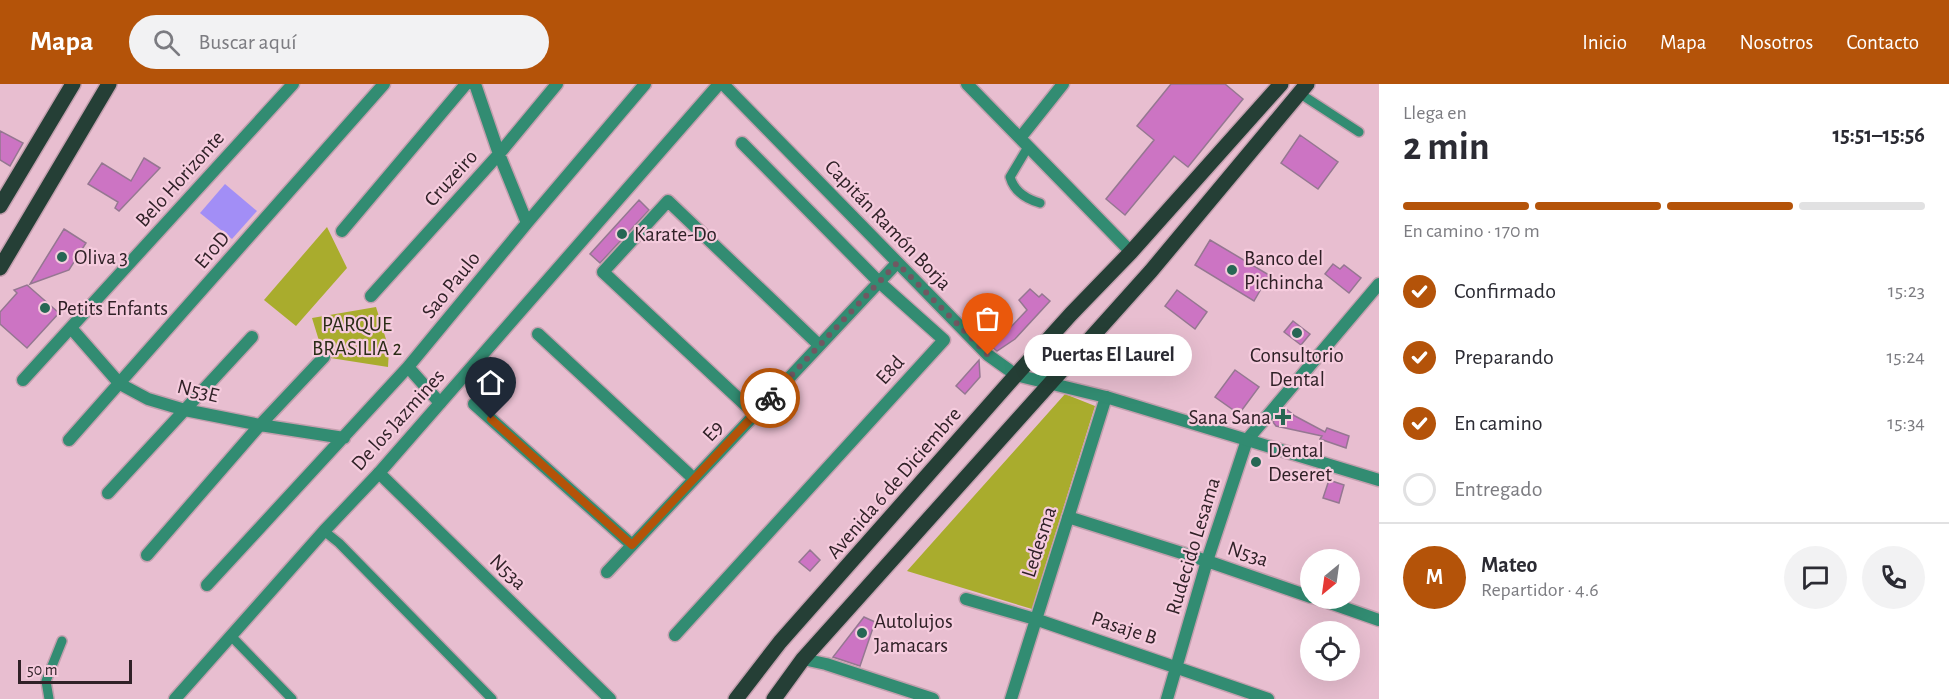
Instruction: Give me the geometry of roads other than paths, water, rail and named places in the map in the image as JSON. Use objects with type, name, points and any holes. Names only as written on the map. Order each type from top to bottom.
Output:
[{"type":"main road","points":[[0,206],[4,187],[73,84]]},
{"type":"main road","points":[[0,267],[109,84]]},
{"type":"main road","name":"Avenida 6 de Diciembre","points":[[736,699],[780,642],[1016,375],[1131,252],[1281,84]]},
{"type":"main road","points":[[774,699],[803,659],[1151,271],[1303,89]]},
{"type":"street","name":"Belo Horizonte","points":[[23,380],[293,84]]},
{"type":"street","name":"E10D","points":[[69,440],[384,84]]},
{"type":"street","points":[[342,231],[466,84]]},
{"type":"street","points":[[475,84],[499,154],[527,223]]},
{"type":"street","name":"Cruzeiro","points":[[371,296],[499,154],[557,84]]},
{"type":"street","name":"Sao Paulo","points":[[207,585],[408,367],[645,84]]},
{"type":"street","name":"Capitán Ramón Borja","points":[[721,84],[988,355],[1016,375],[1106,397],[1379,480]]},
{"type":"street","name":"De los Jazmines","points":[[175,699],[324,531],[379,473],[721,84]]},
{"type":"street","points":[[967,84],[1131,252]]},
{"type":"street","points":[[1024,143],[1063,84]]},
{"type":"street","name":"E8d","points":[[675,635],[944,340],[879,282],[742,143]]},
{"type":"street","points":[[755,414],[603,272],[668,201],[819,345]]},
{"type":"street","name":"E9","points":[[606,572],[897,263]]},
{"type":"street","points":[[1247,440],[1379,284]]},
{"type":"street","name":"N53E","points":[[70,328],[120,384],[148,399],[185,410],[260,425],[344,438]]},
{"type":"street","points":[[538,334],[694,479]]},
{"type":"street","points":[[108,493],[252,337]]},
{"type":"street","points":[[147,555],[260,425],[324,357]]},
{"type":"street","points":[[408,367],[440,403]]},
{"type":"street","name":"Ledesma","points":[[1011,699],[1106,397]]},
{"type":"street","points":[[474,404],[632,545]]},
{"type":"street","name":"Rudecido Lesama","points":[[1167,699],[1207,561],[1247,440]]},
{"type":"street","name":"N53a","points":[[379,473],[610,699]]},
{"type":"street","name":"N53a","points":[[1068,517],[1300,593]]},
{"type":"street","name":"Pasaje B","points":[[966,599],[1035,619],[1268,699]]},
{"type":"street","points":[[1348,609],[1379,620]]},
{"type":"street","points":[[803,659],[826,664],[933,699]]},
{"type":"lane","points":[[1303,89],[1359,132]]},
{"type":"lane","points":[[1024,143],[1010,177],[1017,190],[1029,200],[1040,203]]},
{"type":"lane","points":[[324,531],[339,543],[492,699]]},
{"type":"lane","points":[[231,636],[292,699]]},
{"type":"lane","points":[[49,699],[46,681],[62,641]]},
{"type":"place","name":"Karate-Do","points":[[622,234]]},
{"type":"place","name":"Oliva 3","points":[[62,257]]},
{"type":"place","name":"Banco del Pichincha","points":[[1232,270]]},
{"type":"place","name":"Petits Enfants","points":[[45,308]]},
{"type":"place","name":"Consultorio Dental","points":[[1297,333]]},
{"type":"place","name":"Puertas El Laurel","points":[[988,355]]},
{"type":"place","name":"Sana Sana","points":[[1283,417]]},
{"type":"place","name":"Dental Deseret","points":[[1256,462]]},
{"type":"place","name":"Autolujos Jamacars","points":[[862,633]]},
{"type":"park label","name":"PARQUE BRASILIA 2","points":[[357,336]]}]
